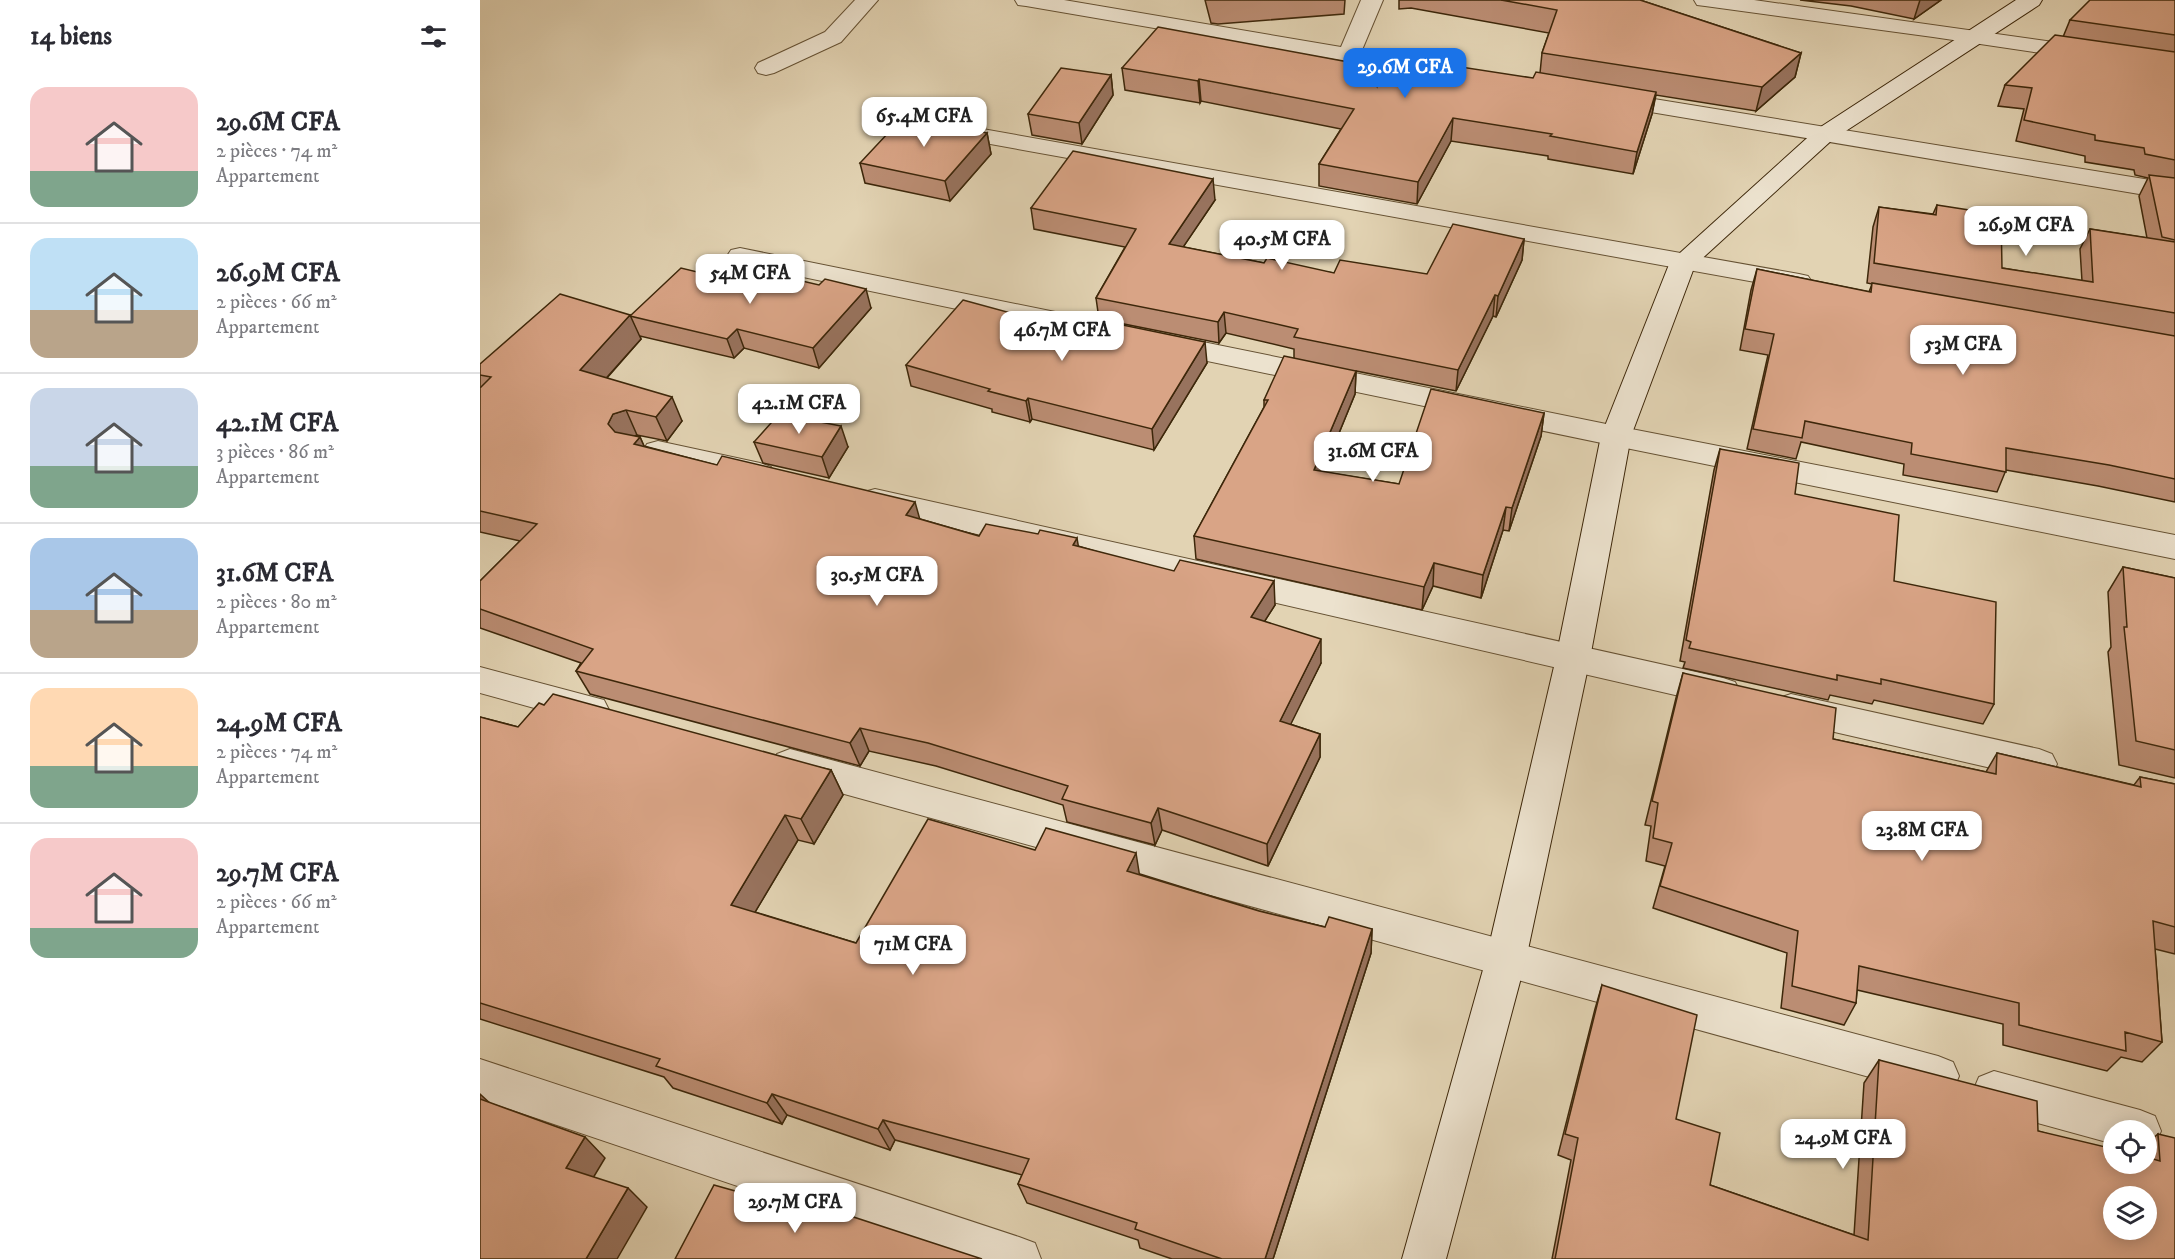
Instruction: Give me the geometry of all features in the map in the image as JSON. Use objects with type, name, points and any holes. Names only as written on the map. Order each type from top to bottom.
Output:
[{"type":"street","points":[[766,68],[833,38],[867,0]]},
{"type":"street","points":[[1026,0],[1453,72]]},
{"type":"street","points":[[1348,55],[1372,0]]},
{"type":"street","points":[[1705,0],[2175,66]]},
{"type":"street","points":[[1424,1259],[1506,959],[1573,658],[1616,436],[1683,262],[1824,135],[2031,0]]},
{"type":"street","points":[[1592,96],[2175,192]]},
{"type":"street","points":[[921,124],[1824,286]]},
{"type":"street","points":[[740,256],[1616,436],[2175,547]]},
{"type":"street","points":[[637,447],[789,481]]},
{"type":"street","points":[[848,494],[2071,771]]},
{"type":"street","points":[[480,680],[630,720]]},
{"type":"street","points":[[757,755],[2103,1121]]},
{"type":"street","points":[[480,1079],[1019,1259]]},
{"type":"street","points":[[2157,1136],[2175,1141]]},
{"type":"building","points":[[1501,0],[1640,0],[1801,53],[1762,87],[1542,53],[1557,10]]},
{"type":"building","points":[[2090,0],[2175,0],[2175,35],[2070,20]]},
{"type":"building","points":[[1158,27],[1370,66],[1377,86],[1383,55],[1533,78],[1536,72],[1656,92],[1637,152],[1550,136],[1552,134],[1453,118],[1418,182],[1319,164],[1354,109],[1199,79],[1198,81],[1122,68]]},
{"type":"building","points":[[2055,35],[2175,52],[2175,160],[2145,154],[2144,148],[2095,140],[2095,135],[2024,120],[2032,88],[2005,85]]},
{"type":"building","points":[[1061,68],[1111,75],[1079,123],[1028,114]]},
{"type":"building","points":[[904,116],[987,133],[945,181],[860,163]]},
{"type":"building","points":[[1073,151],[1213,179],[1169,244],[1264,263],[1267,258],[1334,273],[1340,260],[1427,274],[1453,224],[1524,239],[1498,296],[1495,295],[1458,370],[1294,337],[1298,329],[1224,312],[1218,322],[1096,298],[1136,229],[1031,208]]},
{"type":"building","points":[[2149,175],[2175,178],[2175,240],[2162,237]]},
{"type":"building","points":[[1937,205],[2001,215],[2002,268],[2093,282],[2090,229],[2175,242],[2175,313],[1874,263],[1879,207],[1936,215]]},
{"type":"building","points":[[738,266],[819,285],[825,279],[866,289],[813,348],[737,329],[727,339],[630,316],[681,268],[726,279]]},
{"type":"building","points":[[1757,269],[1871,292],[1872,283],[2175,336],[2175,479],[2109,465],[2006,448],[2006,472],[1911,454],[1912,443],[1805,421],[1802,438],[1753,429],[1774,334],[1745,329]]},
{"type":"building","points":[[560,294],[630,315],[580,370],[672,397],[656,417],[626,410],[613,414],[608,424],[615,432],[640,437],[634,444],[717,465],[722,456],[915,502],[906,515],[979,536],[986,524],[1038,534],[1040,530],[1077,538],[1073,545],[1174,571],[1180,560],[1274,581],[1251,617],[1321,639],[1280,721],[1320,734],[1267,844],[1158,808],[1151,823],[1062,799],[1068,786],[928,743],[860,728],[850,743],[576,671],[593,649],[480,609],[480,581],[537,524],[480,511],[480,388],[491,377],[480,375],[480,364]]},
{"type":"building","points":[[963,300],[1076,331],[1084,317],[1205,342],[1152,429],[1028,398],[1026,401],[906,365]]},
{"type":"building","points":[[1284,356],[1356,371],[1314,470],[1399,484],[1431,389],[1544,413],[1512,508],[1506,507],[1483,575],[1434,563],[1424,587],[1194,536],[1268,400],[1264,400]]},
{"type":"building","points":[[779,414],[841,426],[822,457],[754,442]]},
{"type":"building","points":[[1720,449],[1799,463],[1795,494],[1899,515],[1894,581],[1996,602],[1994,704],[1881,679],[1881,684],[1837,675],[1837,680],[1689,648],[1691,642],[1686,640]]},
{"type":"building","points":[[2123,567],[2175,578],[2175,750],[2136,741],[2124,627],[2127,627]]},
{"type":"building","points":[[1683,673],[1836,708],[1833,739],[1996,774],[1997,753],[2141,787],[2140,777],[2175,784],[2175,927],[2153,921],[2162,1042],[2125,1032],[2126,1051],[2019,1025],[2019,1003],[1859,966],[1856,1003],[1792,986],[1798,931],[1660,886],[1672,843],[1653,838],[1658,803],[1652,801]]},
{"type":"building","points":[[553,694],[831,770],[801,819],[785,815],[731,905],[856,943],[928,819],[1035,850],[1046,828],[1136,853],[1127,871],[1259,911],[1325,927],[1329,917],[1372,929],[1265,1259],[1222,1259],[1135,1229],[1137,1223],[1018,1184],[1029,1159],[883,1120],[878,1129],[772,1094],[767,1103],[656,1066],[660,1059],[480,1003],[480,717],[518,727],[539,703],[544,705]]},
{"type":"building","points":[[1602,985],[1697,1015],[1676,1119],[1720,1133],[1710,1185],[1868,1240],[1879,1060],[2037,1101],[2038,1131],[2103,1146],[2103,1174],[2157,1174],[2157,1160],[2160,1161],[2158,1134],[2175,1138],[2175,1259],[1555,1259],[1578,1138],[1565,1134]]},
{"type":"building","points":[[480,1099],[585,1137],[566,1168],[628,1188],[586,1259],[480,1259]]},
{"type":"building","points":[[714,1185],[831,1218],[835,1211],[982,1259],[675,1259]]}]
